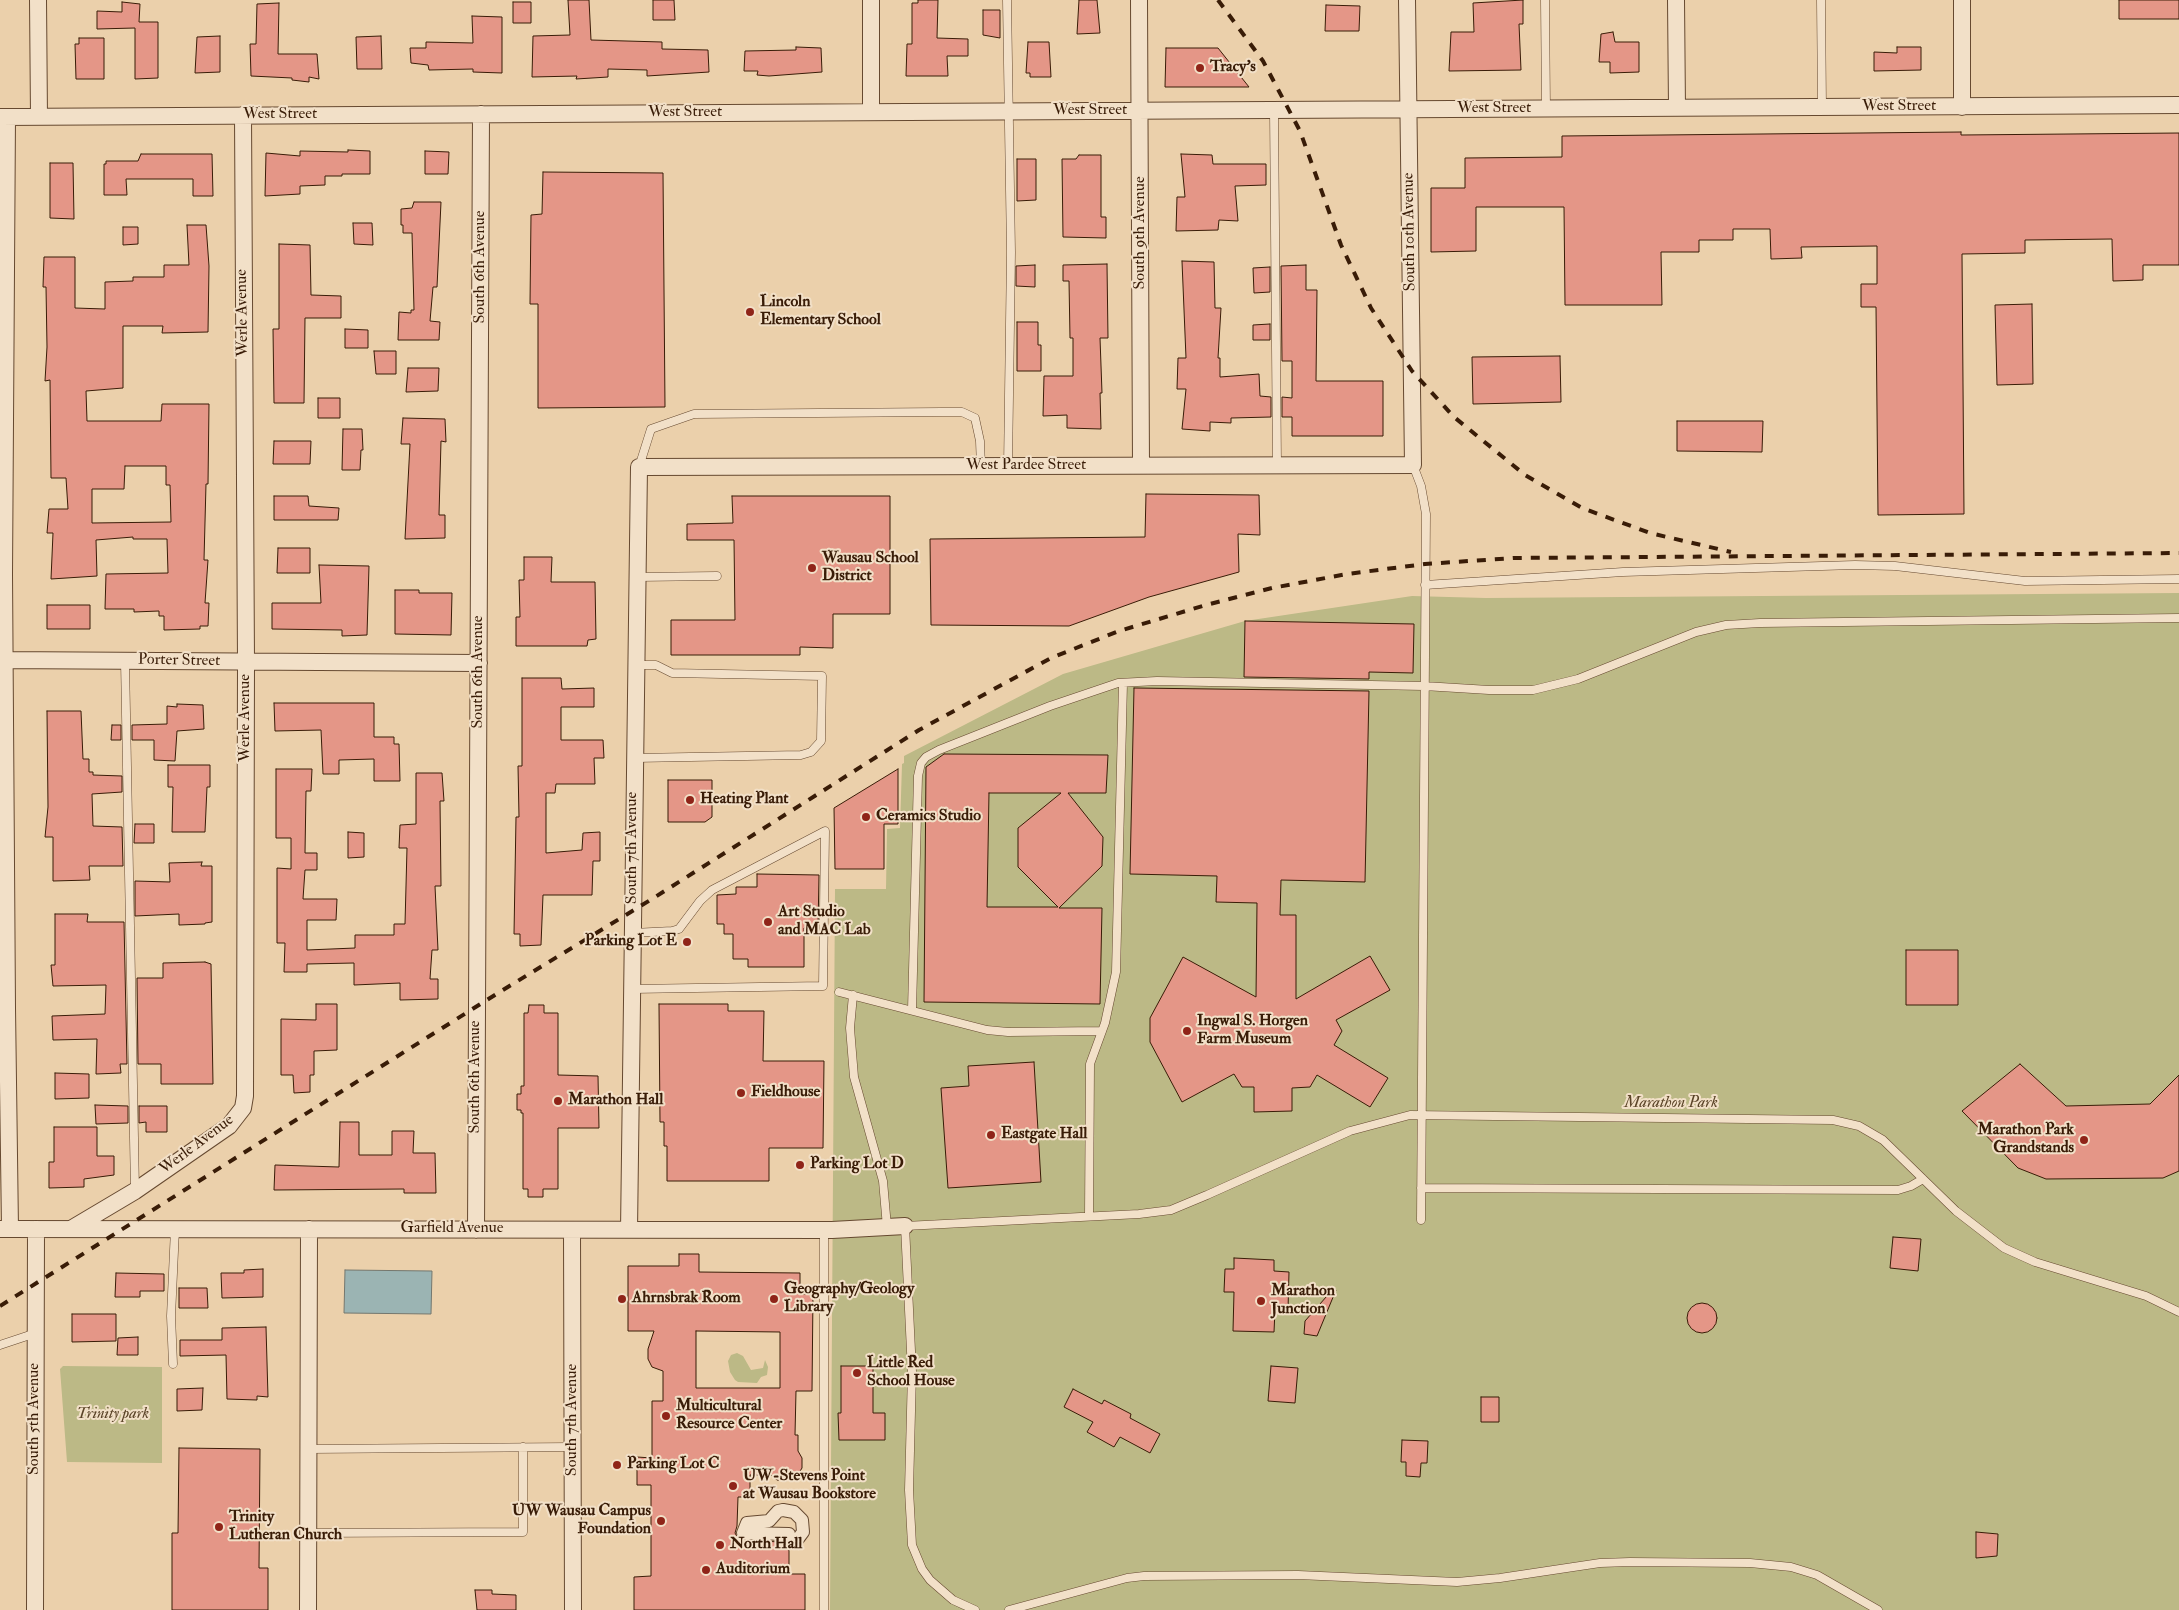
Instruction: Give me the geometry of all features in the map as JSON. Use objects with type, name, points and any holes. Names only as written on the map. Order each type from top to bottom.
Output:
[{"type":"street","points":[[38,0],[38,117]]},
{"type":"street","points":[[871,0],[871,112]]},
{"type":"street","name":"South 9th Avenue","points":[[1140,0],[1141,465]]},
{"type":"street","name":"South 10th Avenue","points":[[1407,0],[1413,464]]},
{"type":"street","points":[[1676,0],[1677,108]]},
{"type":"street","points":[[1962,0],[1962,107]]},
{"type":"street","name":"West Street","points":[[4,117],[2179,106]]},
{"type":"street","name":"South 6th Avenue","points":[[476,1230],[481,114]]},
{"type":"street","name":"Werle Avenue","points":[[71,1229],[135,1191],[228,1126],[243,1108],[246,1096],[243,116]]},
{"type":"street","points":[[4,117],[5,1229]]},
{"type":"street","name":"West Pardee Street","points":[[639,467],[1413,464]]},
{"type":"street","name":"South 7th Avenue","points":[[629,1230],[639,467]]},
{"type":"street","name":"Porter Street","points":[[3,660],[479,663]]},
{"type":"street","name":"Garfield Avenue","points":[[5,1229],[824,1230],[905,1226]]},
{"type":"street","name":"South 5th Avenue","points":[[35,1610],[36,1229]]},
{"type":"street","points":[[308,1610],[309,1229]]},
{"type":"street","name":"South 7th Avenue","points":[[572,1230],[573,1610]]},
{"type":"street","points":[[791,1510],[800,1516],[803,1529],[797,1540],[789,1542],[789,1534],[743,1533],[743,1530],[748,1522],[769,1521],[778,1511],[791,1510]]},
{"type":"lane","points":[[1007,0],[1010,252],[1008,467]]},
{"type":"lane","points":[[1545,0],[1546,109]]},
{"type":"lane","points":[[1821,0],[1822,107]]},
{"type":"lane","points":[[1274,110],[1278,465]]},
{"type":"lane","points":[[639,467],[650,429],[694,414],[962,412],[975,418],[980,441],[981,467]]},
{"type":"lane","points":[[1413,464],[1421,486],[1426,514],[1421,1220]]},
{"type":"lane","points":[[1425,586],[1614,572],[1855,565],[1895,566],[2019,581],[2179,579]]},
{"type":"lane","points":[[637,577],[717,576]]},
{"type":"lane","points":[[912,1010],[918,776],[921,763],[926,756],[939,750],[1022,717],[1123,683],[1157,681],[1424,686],[1518,691],[1552,687],[1610,668],[1696,632],[1742,624],[2179,618]]},
{"type":"lane","points":[[125,661],[135,1191]]},
{"type":"lane","points":[[634,758],[801,755],[811,752],[821,742],[822,676],[672,673],[656,665],[635,665]]},
{"type":"lane","points":[[1089,1216],[1089,1074],[1091,1060],[1102,1031],[1113,991],[1116,972],[1123,683]]},
{"type":"lane","points":[[632,989],[823,986],[825,831],[712,890],[700,901],[679,928],[672,931],[633,933]]},
{"type":"lane","points":[[839,992],[979,1028],[1001,1031],[1102,1031]]},
{"type":"lane","points":[[853,995],[850,1028],[854,1077],[883,1181],[888,1227]]},
{"type":"lane","points":[[975,1610],[953,1600],[930,1580],[918,1562],[912,1544],[909,1490],[912,1372],[905,1226],[1152,1213],[1171,1210],[1207,1196],[1350,1131],[1393,1118],[1421,1115],[1833,1120],[1859,1126],[1876,1135],[1890,1146],[1956,1212],[2004,1248],[2034,1262],[2129,1290],[2178,1310]]},
{"type":"lane","points":[[1421,1188],[1898,1190],[1911,1186],[1923,1178]]},
{"type":"lane","points":[[173,1364],[171,1316],[175,1229]]},
{"type":"lane","points":[[824,1230],[824,1610]]},
{"type":"lane","points":[[0,1345],[36,1333]]},
{"type":"lane","points":[[308,1533],[523,1532],[523,1447]]},
{"type":"lane","points":[[308,1449],[573,1447]]},
{"type":"lane","points":[[1009,1610],[1138,1577],[1291,1575],[1456,1582],[1500,1578],[1600,1563],[1630,1562],[1750,1563],[1791,1567],[1817,1575],[1878,1610]]},
{"type":"green space","name":"Marathon Park","points":[[2179,593],[2179,1610],[830,1610],[835,889],[886,889],[887,829],[900,828],[902,764],[904,763],[904,756],[1063,674],[1245,621],[1412,596],[1486,598]]},
{"type":"green space","points":[[737,1353],[743,1356],[751,1370],[763,1368],[765,1360],[768,1367],[767,1375],[761,1377],[757,1383],[738,1382],[735,1380],[730,1372],[728,1361],[731,1355]]},
{"type":"green space","name":"Trinity park","points":[[63,1366],[162,1367],[162,1463],[67,1462],[60,1369]]},
{"type":"water","points":[[345,1270],[432,1271],[431,1314],[344,1313]]},
{"type":"building","points":[[568,0],[589,0],[591,40],[662,42],[662,49],[708,50],[709,72],[647,76],[647,70],[608,69],[608,77],[576,79],[577,76],[532,77],[533,36],[570,35]]},
{"type":"building","points":[[653,0],[674,0],[675,20],[653,20]]},
{"type":"building","points":[[918,0],[938,0],[937,38],[968,39],[968,56],[947,56],[948,76],[906,76],[907,44],[912,44],[912,3],[918,3]]},
{"type":"building","points":[[1079,0],[1097,0],[1100,33],[1077,34]]},
{"type":"building","points":[[1523,0],[1523,24],[1519,24],[1521,70],[1449,71],[1451,32],[1474,32],[1473,3]]},
{"type":"building","points":[[2119,0],[2179,0],[2179,19],[2119,19]]},
{"type":"building","points":[[122,2],[140,4],[139,22],[158,22],[158,78],[135,79],[135,28],[97,29],[97,11],[122,12]]},
{"type":"building","points":[[513,2],[531,2],[531,23],[513,23]]},
{"type":"building","points":[[279,3],[278,54],[317,54],[319,79],[309,77],[309,82],[292,80],[292,78],[251,76],[250,44],[256,44],[257,4]]},
{"type":"building","points":[[1326,5],[1360,6],[1359,31],[1325,31]]},
{"type":"building","points":[[983,10],[1000,10],[1000,38],[983,35]]},
{"type":"building","points":[[472,16],[502,17],[502,73],[473,72],[473,69],[429,70],[428,65],[411,63],[410,48],[426,48],[426,42],[473,43]]},
{"type":"building","points":[[1613,32],[1615,42],[1639,42],[1639,72],[1610,73],[1610,62],[1599,62],[1601,34]]},
{"type":"building","points":[[220,36],[220,72],[195,73],[197,37]]},
{"type":"building","points":[[381,36],[382,69],[357,69],[356,37]]},
{"type":"building","points":[[79,38],[104,38],[104,79],[76,79],[75,44],[79,44]]},
{"type":"building","points":[[1028,42],[1049,42],[1051,77],[1030,77],[1030,73],[1026,73]]},
{"type":"building","points":[[796,47],[821,48],[822,72],[769,76],[757,75],[758,71],[744,71],[745,51],[796,50]]},
{"type":"building","points":[[1897,47],[1921,47],[1921,70],[1874,71],[1874,52],[1897,53]]},
{"type":"building","name":"Tracy's","points":[[1166,48],[1218,48],[1249,87],[1165,87]]},
{"type":"building","points":[[1961,132],[1961,135],[2179,133],[2179,265],[2143,265],[2143,280],[2113,281],[2112,239],[2025,240],[2025,253],[1962,254],[1964,514],[1878,515],[1876,307],[1861,307],[1861,284],[1877,284],[1877,246],[1801,247],[1802,258],[1771,259],[1770,229],[1733,229],[1733,240],[1699,240],[1699,252],[1661,252],[1662,305],[1565,305],[1564,207],[1476,207],[1476,251],[1431,252],[1431,188],[1465,188],[1465,158],[1562,157],[1562,136]]},
{"type":"building","points":[[348,150],[370,151],[370,174],[325,176],[325,185],[300,186],[300,194],[265,196],[266,153],[300,156],[300,151],[348,152]]},
{"type":"building","points":[[425,151],[449,152],[448,174],[425,174]]},
{"type":"building","points":[[141,154],[212,154],[213,196],[193,196],[193,179],[126,179],[127,195],[104,195],[104,164],[106,164],[106,161],[138,161]]},
{"type":"building","points":[[1181,154],[1212,155],[1213,164],[1266,164],[1266,185],[1235,186],[1238,221],[1219,220],[1218,230],[1176,231],[1177,197],[1185,197]]},
{"type":"building","points":[[1079,155],[1101,155],[1101,217],[1106,217],[1106,238],[1063,237],[1062,159],[1076,159]]},
{"type":"building","points":[[1017,159],[1036,159],[1036,200],[1017,201]]},
{"type":"building","points":[[50,163],[73,163],[74,219],[50,218]]},
{"type":"building","points":[[543,172],[663,173],[665,407],[538,408],[538,304],[530,304],[531,215],[542,214]]},
{"type":"building","points":[[414,202],[441,202],[437,287],[433,287],[430,321],[440,322],[439,340],[398,340],[399,312],[411,313],[411,310],[414,310],[412,233],[403,233],[401,209],[412,208]]},
{"type":"building","points":[[353,223],[372,223],[373,245],[354,244]]},
{"type":"building","points":[[187,225],[206,225],[209,266],[208,332],[162,333],[163,326],[123,326],[123,388],[86,391],[87,421],[161,421],[162,404],[209,404],[208,484],[206,484],[204,560],[208,560],[205,603],[209,603],[208,626],[200,626],[200,629],[164,630],[164,616],[159,616],[159,611],[134,612],[134,609],[105,609],[106,574],[168,573],[167,539],[133,539],[133,537],[96,540],[97,576],[51,579],[53,533],[47,533],[49,509],[68,509],[66,478],[51,478],[50,380],[45,381],[47,347],[46,287],[43,287],[44,257],[75,257],[75,308],[105,309],[105,282],[133,281],[133,277],[164,277],[164,265],[189,265]],"holes":[[[125,466],[166,466],[166,485],[170,485],[171,522],[92,523],[92,489],[124,489]]]},
{"type":"building","points":[[123,227],[138,227],[138,244],[123,245]]},
{"type":"building","points":[[279,244],[310,245],[311,295],[341,296],[341,318],[305,318],[304,403],[274,403],[273,329],[279,329]]},
{"type":"building","points":[[1182,261],[1214,262],[1215,308],[1221,308],[1218,358],[1220,358],[1220,377],[1259,374],[1260,396],[1271,397],[1271,417],[1231,418],[1231,423],[1210,422],[1210,431],[1182,429],[1186,389],[1177,389],[1178,358],[1186,358]]},
{"type":"building","points":[[1107,264],[1108,338],[1100,338],[1101,429],[1067,428],[1067,415],[1043,416],[1044,376],[1073,376],[1073,338],[1070,338],[1069,281],[1063,281],[1063,265]]},
{"type":"building","points":[[1035,265],[1035,287],[1016,286],[1016,266]]},
{"type":"building","points":[[1306,265],[1306,290],[1317,290],[1316,381],[1383,381],[1383,436],[1292,436],[1292,417],[1282,417],[1282,397],[1292,398],[1292,361],[1282,361],[1281,266]]},
{"type":"building","points":[[1270,267],[1270,292],[1254,293],[1253,268]]},
{"type":"building","points":[[2032,304],[2033,384],[1997,385],[1995,305]]},
{"type":"building","points":[[1017,322],[1038,322],[1038,345],[1041,345],[1041,371],[1017,371]]},
{"type":"building","points":[[1270,324],[1270,340],[1253,340],[1253,325]]},
{"type":"building","points":[[345,329],[368,330],[368,348],[345,348]]},
{"type":"building","points":[[374,351],[396,351],[396,374],[376,374]]},
{"type":"building","points":[[1560,356],[1561,402],[1473,404],[1472,357]]},
{"type":"building","points":[[408,368],[439,368],[438,391],[406,392]]},
{"type":"building","points":[[318,398],[340,398],[340,418],[318,418]]},
{"type":"building","points":[[403,418],[445,419],[446,442],[441,441],[439,515],[445,515],[445,538],[405,539],[410,444],[401,444]]},
{"type":"building","points":[[1677,421],[1763,421],[1762,452],[1677,451]]},
{"type":"building","points":[[343,429],[362,429],[363,450],[361,450],[360,470],[342,470]]},
{"type":"building","points":[[274,441],[311,441],[310,464],[273,464]]},
{"type":"building","points":[[1146,494],[1259,495],[1260,535],[1238,534],[1239,572],[1149,597],[1069,626],[931,625],[930,539],[1145,537]]},
{"type":"building","points":[[274,496],[308,496],[309,506],[339,508],[338,520],[274,520]]},
{"type":"building","name":"Wausau School District","points":[[732,496],[890,496],[890,614],[833,614],[833,648],[800,647],[800,655],[671,655],[671,620],[735,620],[734,540],[687,540],[687,524],[733,523]]},
{"type":"building","points":[[278,548],[310,548],[310,573],[277,573]]},
{"type":"building","points":[[524,557],[552,557],[551,582],[595,582],[596,639],[588,640],[587,646],[516,646],[516,617],[520,617],[519,580],[524,580]]},
{"type":"building","points":[[319,565],[369,566],[367,635],[342,636],[342,630],[272,629],[272,603],[321,603]]},
{"type":"building","points":[[395,590],[419,590],[419,593],[452,593],[451,635],[395,634]]},
{"type":"building","points":[[47,605],[90,605],[90,629],[47,629]]},
{"type":"building","points":[[1245,621],[1414,624],[1413,673],[1369,672],[1369,679],[1244,677]]},
{"type":"building","points":[[522,678],[561,678],[562,689],[594,688],[594,707],[561,707],[561,740],[603,740],[604,758],[594,758],[595,784],[556,784],[555,793],[546,793],[546,853],[582,850],[583,833],[600,832],[600,861],[593,861],[592,895],[543,895],[541,945],[520,946],[520,934],[514,934],[516,817],[519,817],[518,766],[522,766]]},
{"type":"building","points":[[1134,688],[1369,691],[1365,882],[1281,880],[1280,915],[1296,915],[1296,999],[1370,956],[1390,990],[1336,1020],[1342,1031],[1334,1045],[1388,1078],[1370,1107],[1317,1075],[1310,1087],[1292,1088],[1292,1111],[1254,1112],[1254,1087],[1242,1087],[1234,1074],[1182,1102],[1150,1042],[1150,1018],[1183,957],[1256,997],[1257,903],[1216,902],[1217,876],[1130,874]]},
{"type":"building","points":[[274,703],[374,703],[374,737],[394,737],[394,744],[399,744],[400,781],[374,781],[374,759],[339,760],[339,774],[323,774],[321,730],[275,731]]},
{"type":"building","points":[[177,704],[203,705],[204,729],[177,731],[175,761],[154,760],[154,740],[132,740],[132,725],[167,724],[167,706],[177,707]]},
{"type":"building","points":[[47,711],[81,711],[83,759],[89,759],[89,772],[93,772],[93,775],[122,776],[122,792],[92,794],[93,826],[122,827],[123,866],[89,866],[90,880],[53,881],[53,837],[45,837],[48,807]]},
{"type":"building","points":[[112,725],[121,725],[121,740],[111,740]]},
{"type":"building","points":[[944,754],[1108,755],[1106,793],[1068,793],[1103,837],[1102,866],[1059,908],[1102,908],[1100,1004],[924,1002],[926,767]],"holes":[[[989,793],[1061,793],[1018,828],[1018,867],[1058,907],[987,907]]]},
{"type":"building","points":[[168,765],[210,765],[210,787],[207,787],[205,832],[172,832],[173,787],[168,787]]},
{"type":"building","points":[[276,769],[312,769],[311,791],[306,791],[305,853],[317,853],[317,870],[305,870],[303,899],[337,899],[336,920],[307,920],[307,950],[355,948],[355,935],[394,935],[394,924],[405,924],[407,848],[399,848],[400,825],[416,824],[416,773],[442,773],[444,801],[440,801],[441,886],[435,886],[438,950],[432,950],[430,979],[438,979],[438,999],[400,1000],[400,983],[354,985],[354,963],[307,964],[307,972],[284,972],[285,943],[277,943],[277,868],[291,869],[291,838],[276,838]]},
{"type":"building","name":"Ceramics Studio","points":[[898,769],[898,824],[884,824],[884,869],[835,869],[834,808]]},
{"type":"building","name":"Heating Plant","points":[[668,780],[712,780],[712,817],[705,822],[668,822]]},
{"type":"building","points":[[135,824],[154,824],[154,843],[134,843]]},
{"type":"building","points":[[348,832],[364,833],[364,857],[348,858]]},
{"type":"building","points":[[202,862],[201,866],[212,866],[212,922],[179,925],[179,914],[135,916],[135,881],[170,882],[169,863]]},
{"type":"building","name":"Art Studio and MAC Lab","points":[[757,874],[819,875],[818,928],[804,928],[804,967],[748,967],[748,959],[733,959],[733,934],[724,934],[724,924],[717,924],[717,895],[736,894],[736,887],[757,887]]},
{"type":"building","points":[[55,914],[88,914],[87,922],[124,922],[127,1064],[120,1064],[121,1073],[96,1074],[97,1039],[53,1040],[52,1016],[105,1014],[106,985],[53,986],[51,965],[55,965]]},
{"type":"building","points":[[1906,950],[1958,950],[1958,1005],[1906,1005]]},
{"type":"building","points":[[205,962],[211,964],[213,1084],[161,1084],[161,1064],[138,1064],[137,978],[163,978],[163,963]]},
{"type":"building","points":[[316,1004],[337,1004],[337,1050],[314,1051],[314,1075],[310,1075],[310,1092],[294,1093],[293,1075],[281,1075],[281,1019],[316,1020]]},
{"type":"building","name":"Fieldhouse","points":[[659,1004],[728,1004],[728,1011],[764,1011],[763,1061],[824,1061],[823,1148],[769,1148],[769,1181],[667,1181],[667,1146],[664,1146],[664,1122],[660,1122]]},
{"type":"building","name":"Marathon Hall","points":[[529,1005],[544,1005],[544,1013],[558,1013],[558,1075],[598,1076],[599,1128],[558,1128],[558,1189],[543,1189],[543,1197],[528,1197],[528,1189],[523,1189],[523,1113],[521,1113],[521,1110],[517,1110],[517,1094],[521,1094],[521,1086],[524,1086],[524,1013],[528,1013]]},
{"type":"building","name":"Eastgate Hall","points":[[1034,1062],[1041,1182],[948,1188],[941,1088],[969,1086],[968,1066]]},
{"type":"building","name":"Marathon Park Grandstands","points":[[2020,1064],[2066,1106],[2150,1104],[2179,1075],[2179,1171],[2163,1178],[2046,1179],[2018,1168],[1962,1111]]},
{"type":"building","points":[[55,1073],[89,1074],[89,1098],[55,1099]]},
{"type":"building","points":[[95,1105],[128,1106],[128,1123],[96,1124]]},
{"type":"building","points":[[139,1106],[167,1106],[167,1132],[146,1132],[146,1122],[139,1123]]},
{"type":"building","points":[[340,1122],[359,1122],[359,1155],[392,1155],[392,1131],[414,1131],[413,1153],[435,1153],[436,1193],[404,1193],[404,1189],[274,1190],[275,1165],[339,1167]]},
{"type":"building","points":[[54,1127],[97,1127],[97,1156],[114,1156],[114,1175],[84,1179],[84,1187],[49,1188],[49,1162],[54,1162]]},
{"type":"building","points":[[1893,1237],[1921,1239],[1918,1271],[1890,1268]]},
{"type":"building","points":[[679,1254],[699,1254],[699,1272],[800,1273],[800,1294],[813,1294],[812,1391],[796,1391],[795,1435],[798,1435],[798,1451],[802,1458],[802,1468],[797,1476],[786,1481],[777,1480],[771,1475],[750,1475],[750,1497],[738,1497],[735,1533],[739,1540],[781,1542],[783,1547],[789,1550],[789,1574],[805,1574],[805,1610],[634,1610],[634,1577],[651,1576],[651,1485],[637,1485],[637,1457],[652,1458],[652,1401],[663,1401],[663,1371],[652,1367],[648,1359],[648,1349],[654,1331],[628,1331],[628,1266],[679,1266]],"holes":[[[696,1331],[780,1332],[780,1388],[696,1388]]]},
{"type":"building","name":"Marathon Junction","points":[[1234,1258],[1274,1260],[1274,1271],[1289,1272],[1288,1310],[1275,1310],[1274,1332],[1233,1331],[1234,1292],[1224,1292],[1225,1269],[1234,1269]]},
{"type":"building","points":[[263,1269],[263,1297],[222,1298],[221,1273],[244,1273],[244,1270]]},
{"type":"building","points":[[116,1273],[164,1274],[164,1291],[140,1291],[140,1297],[115,1297]]},
{"type":"building","points":[[179,1288],[207,1288],[208,1308],[179,1308]]},
{"type":"building","points":[[1334,1288],[1336,1290],[1317,1336],[1304,1334],[1305,1321]]},
{"type":"building","points":[[1702,1303],[1713,1307],[1717,1318],[1713,1329],[1702,1333],[1691,1329],[1687,1318],[1691,1307]]},
{"type":"building","points":[[72,1314],[116,1314],[116,1341],[72,1342]]},
{"type":"building","points":[[266,1327],[268,1397],[257,1396],[257,1400],[227,1399],[226,1355],[180,1356],[180,1340],[222,1340],[222,1328]]},
{"type":"building","points":[[138,1337],[138,1355],[117,1355],[118,1338]]},
{"type":"building","points":[[841,1366],[873,1366],[873,1413],[885,1413],[885,1440],[839,1440],[838,1413],[841,1413]]},
{"type":"building","points":[[1271,1366],[1298,1368],[1295,1403],[1268,1401]]},
{"type":"building","points":[[203,1388],[202,1410],[177,1411],[177,1389]]},
{"type":"building","points":[[1073,1389],[1102,1404],[1104,1400],[1131,1414],[1130,1418],[1160,1434],[1150,1453],[1120,1437],[1114,1447],[1087,1432],[1093,1422],[1064,1407]]},
{"type":"building","points":[[1481,1397],[1499,1397],[1499,1422],[1481,1422]]},
{"type":"building","points":[[1402,1440],[1428,1441],[1427,1463],[1421,1463],[1420,1477],[1406,1476],[1406,1462],[1401,1462]]},
{"type":"building","name":"Trinity Lutheran Church","points":[[179,1448],[260,1449],[259,1568],[268,1568],[268,1610],[172,1610],[172,1533],[178,1533]]},
{"type":"building","points":[[1976,1532],[1998,1534],[1997,1556],[1976,1558]]},
{"type":"building","points":[[475,1590],[492,1590],[492,1594],[516,1595],[516,1610],[477,1610]]},
{"type":"railway","points":[[1218,0],[1263,61],[1300,131],[1341,245],[1371,308],[1412,371],[1454,417],[1525,475],[1582,508],[1650,533],[1731,552]]},
{"type":"railway","points":[[0,1306],[919,730],[1051,658],[1119,631],[1272,588],[1347,574],[1425,564],[1514,558],[2179,553]]},
{"type":"place","name":"Tracy's","points":[[1200,68]]},
{"type":"place","name":"Lincoln Elementary School","points":[[750,312]]},
{"type":"place","name":"Wausau School District","points":[[812,568]]},
{"type":"place","name":"Heating Plant","points":[[690,800]]},
{"type":"place","name":"Ceramics Studio","points":[[866,817]]},
{"type":"place","name":"Art Studio and MAC Lab","points":[[768,922]]},
{"type":"place","name":"Parking Lot E","points":[[687,942]]},
{"type":"place","name":"Ingwal S. Horgen Farm Museum","points":[[1187,1031]]},
{"type":"place","name":"Fieldhouse","points":[[741,1093]]},
{"type":"place","name":"Marathon Hall","points":[[558,1101]]},
{"type":"place","name":"Eastgate Hall","points":[[991,1135]]},
{"type":"place","name":"Marathon Park Grandstands","points":[[2084,1140]]},
{"type":"place","name":"Parking Lot D","points":[[800,1165]]},
{"type":"place","name":"Ahrnsbrak Room","points":[[622,1299]]},
{"type":"place","name":"Geography/Geology Library","points":[[774,1299]]},
{"type":"place","name":"Marathon Junction","points":[[1261,1301]]},
{"type":"place","name":"Little Red School House","points":[[857,1373]]},
{"type":"place","name":"Multicultural Resource Center","points":[[666,1416]]},
{"type":"place","name":"Parking Lot C","points":[[617,1465]]},
{"type":"place","name":"UW-Stevens Point at Wausau Bookstore","points":[[733,1486]]},
{"type":"place","name":"UW Wausau Campus Foundation","points":[[661,1521]]},
{"type":"place","name":"Trinity Lutheran Church","points":[[219,1527]]},
{"type":"place","name":"North Hall","points":[[720,1545]]},
{"type":"place","name":"Auditorium","points":[[706,1570]]}]
